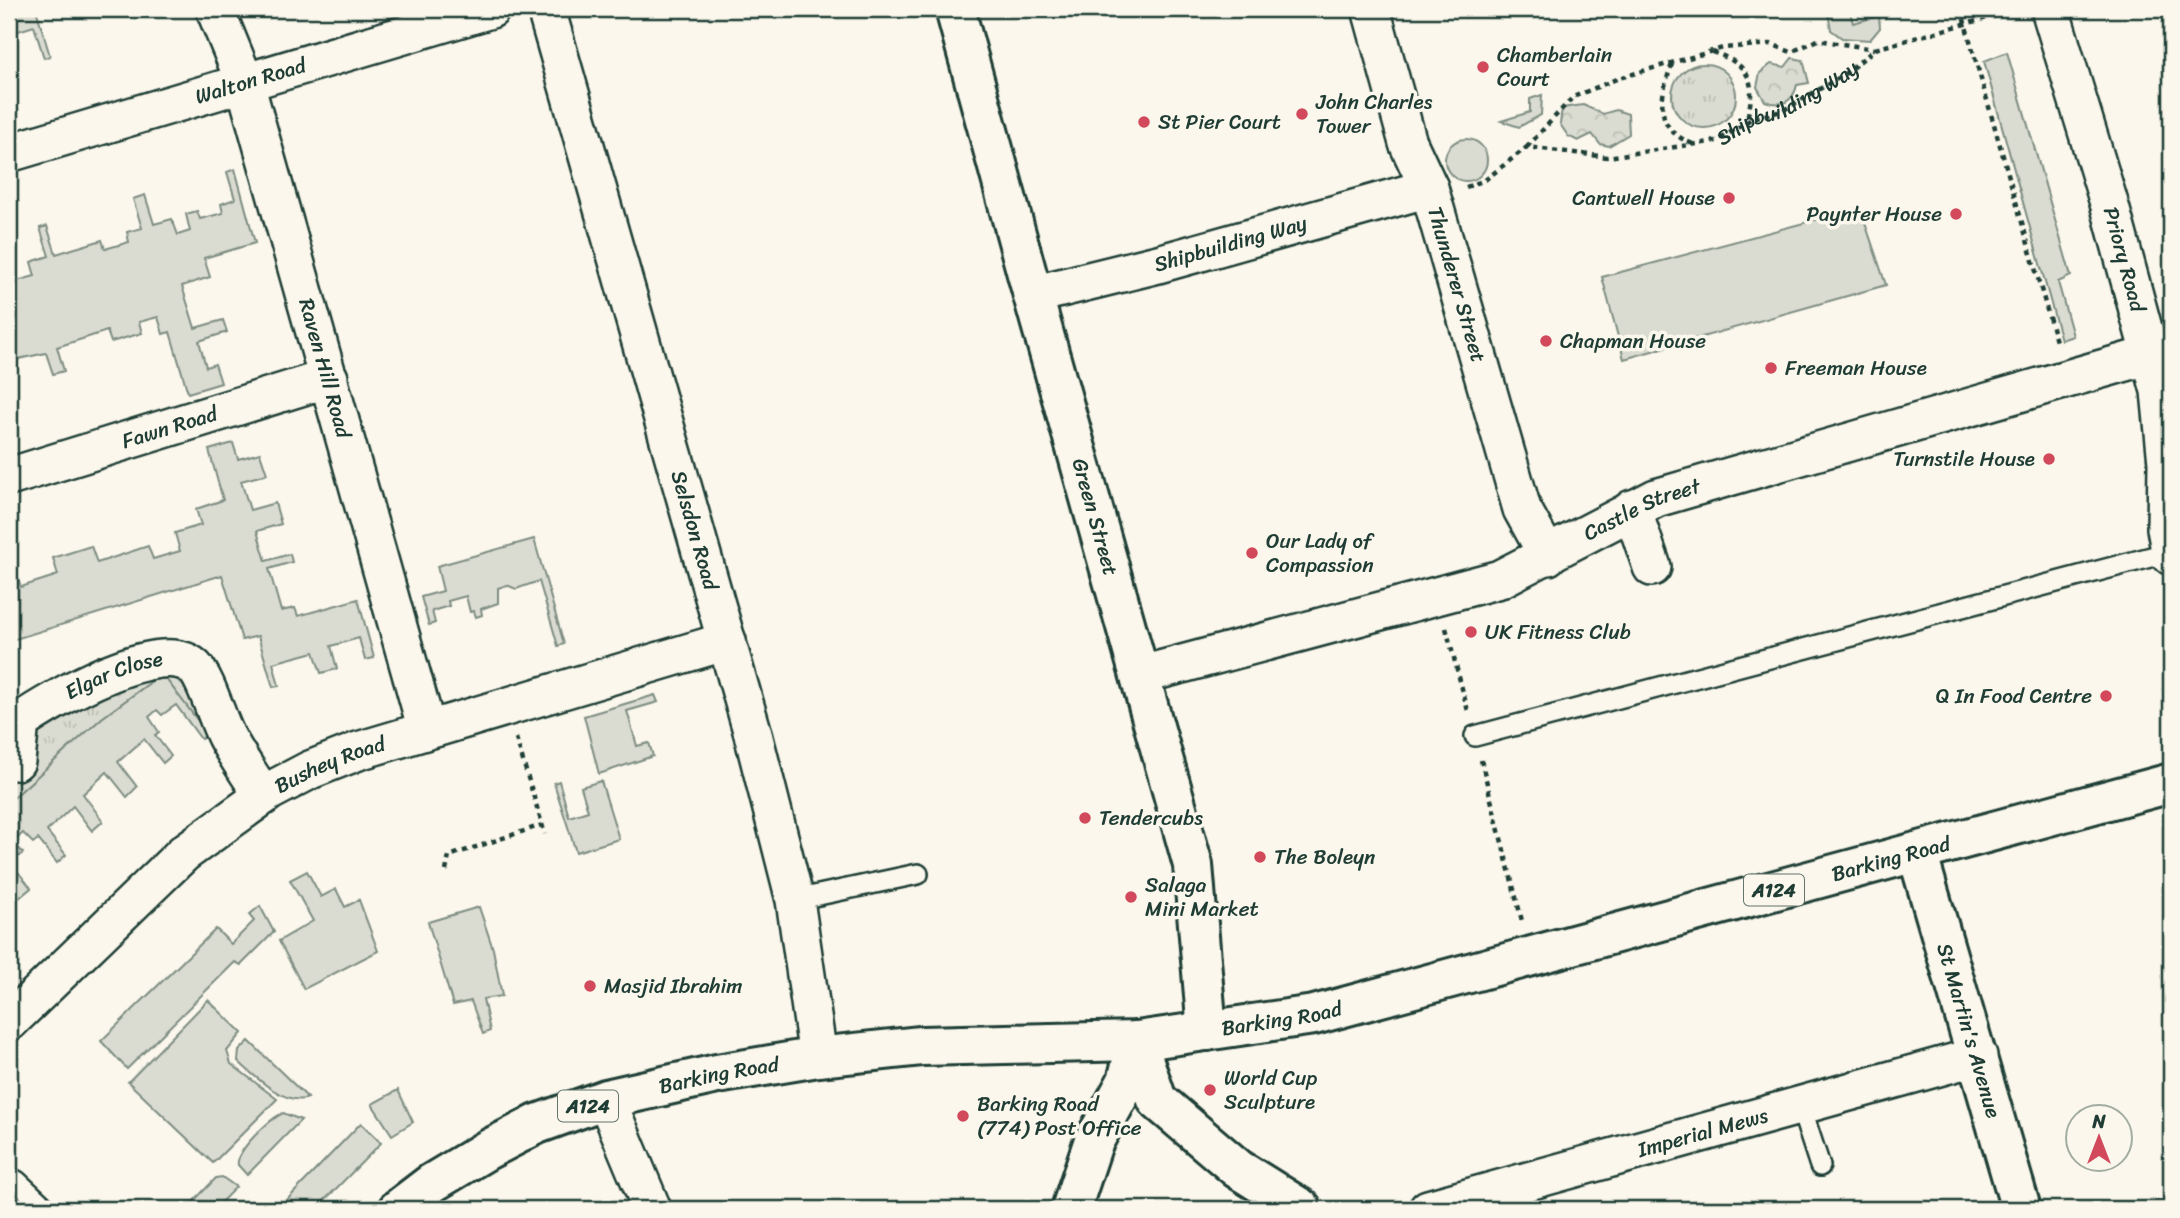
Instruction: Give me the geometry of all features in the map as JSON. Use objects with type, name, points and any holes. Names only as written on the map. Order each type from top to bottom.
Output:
[{"type":"main road","name":"Green Street","points":[[956,9],[1032,295],[1193,865],[1207,1031]]},
{"type":"main road","name":"Barking Road","points":[[398,1209],[432,1183],[487,1150],[537,1124],[606,1099],[717,1074],[818,1057],[921,1046],[1137,1041],[1314,1015],[2171,783]]},
{"type":"main road","name":"St Martin's Avenue","points":[[1917,852],[2021,1209]]},
{"type":"main road","points":[[1072,1209],[1093,1143],[1126,1081],[1137,1041]]},
{"type":"main road","points":[[1137,1041],[1157,1100],[1238,1169],[1302,1209]]},
{"type":"street","name":"Raven Hill Road","points":[[215,9],[244,80],[427,730]]},
{"type":"street","name":"Walton Road","points":[[9,153],[244,80],[491,9]]},
{"type":"street","name":"Selsdon Road","points":[[546,9],[727,641],[795,900],[818,1057]]},
{"type":"street","name":"Thunderer Street","points":[[1371,9],[1408,143],[1431,194],[1522,509],[1548,556]]},
{"type":"street","name":"Priory Road","points":[[2050,9],[2109,203],[2161,403],[2167,463],[2166,528],[2171,554]]},
{"type":"street","name":"Shipbuilding Way","points":[[1032,295],[1431,194]]},
{"type":"street","name":"Castle Street","points":[[1141,675],[1500,579],[1548,556],[1632,509],[1667,494],[2150,355]]},
{"type":"street","name":"Fawn Road","points":[[9,477],[329,378]]},
{"type":"street","points":[[1632,509],[1652,567]]},
{"type":"street","name":"Bushey Road","points":[[9,1022],[184,853],[263,796],[310,770],[427,730],[727,641]]},
{"type":"street","name":"Elgar Close","points":[[16,761],[20,722],[57,696],[132,666],[164,658],[180,660],[195,668],[227,737],[263,796]]},
{"type":"street","name":"Imperial Mews","points":[[1428,1209],[1801,1108],[1978,1056]]},
{"type":"street","points":[[606,1099],[652,1209]]},
{"type":"lane","points":[[1475,736],[2171,554]]},
{"type":"lane","points":[[795,900],[918,874]]},
{"type":"lane","points":[[1801,1108],[1820,1166]]},
{"type":"lane","points":[[9,1177],[47,1209]]},
{"type":"path","points":[[1961,9],[2067,380]]},
{"type":"path","name":"Shipbuilding Way","points":[[1527,147],[1607,157],[1717,141],[1746,122],[1782,111],[1842,76],[1875,49],[2020,9]]},
{"type":"path","name":"Shipbuilding Way","points":[[1431,194],[1485,180],[1527,147],[1573,97],[1619,78],[1711,52],[1771,44],[1791,52],[1818,40],[1875,49]]},
{"type":"path","points":[[1711,52],[1735,60],[1749,78],[1753,99],[1746,122]]},
{"type":"path","points":[[1672,63],[1660,99],[1665,121],[1684,140],[1695,144]]},
{"type":"path","points":[[1438,597],[1531,956]]},
{"type":"path","points":[[506,707],[545,834]]},
{"type":"path","points":[[446,871],[449,856],[542,825]]},
{"type":"green space","points":[[9,9],[36,9],[50,56],[44,58],[34,26],[9,34]]},
{"type":"green space","points":[[1849,9],[1853,23],[1879,16],[1880,28],[1870,40],[1842,38],[1831,30],[1828,13]]},
{"type":"green space","points":[[2007,52],[2071,276],[2058,282],[2073,336],[2061,340],[1984,61]]},
{"type":"green space","points":[[1792,58],[1803,60],[1809,83],[1797,85],[1793,96],[1786,102],[1776,104],[1765,101],[1757,87],[1760,73],[1771,64],[1785,67]]},
{"type":"green space","points":[[1698,64],[1710,64],[1727,73],[1734,84],[1734,108],[1727,119],[1710,128],[1698,128],[1686,123],[1677,114],[1672,102],[1672,90],[1677,78],[1686,69]]},
{"type":"green space","points":[[1542,95],[1541,115],[1519,127],[1501,121],[1530,112],[1530,99]]},
{"type":"green space","points":[[1583,105],[1603,114],[1616,110],[1628,114],[1629,134],[1609,146],[1600,144],[1592,134],[1578,141],[1568,136],[1560,124],[1562,108]]},
{"type":"green space","points":[[1466,139],[1481,145],[1487,160],[1481,175],[1466,181],[1451,175],[1445,160],[1451,145]]},
{"type":"green space","points":[[235,169],[255,243],[204,258],[210,277],[182,286],[195,328],[223,320],[227,332],[199,341],[206,367],[215,364],[221,383],[188,393],[170,332],[163,334],[158,317],[139,322],[142,333],[111,342],[107,331],[57,347],[64,371],[53,374],[46,353],[9,361],[9,283],[35,276],[31,262],[49,256],[40,228],[47,226],[56,254],[102,240],[105,249],[129,242],[127,232],[142,228],[133,199],[145,195],[154,224],[172,219],[178,235],[190,231],[186,214],[197,211],[200,219],[223,213],[221,204],[235,199],[227,172]]},
{"type":"green space","points":[[1860,208],[1886,285],[1624,359],[1602,277]]},
{"type":"green space","points":[[233,443],[238,459],[260,453],[267,474],[241,481],[250,510],[275,503],[281,524],[257,531],[266,561],[290,554],[292,562],[269,569],[281,611],[295,608],[298,616],[358,599],[374,658],[365,660],[359,638],[331,646],[337,669],[321,673],[314,652],[273,663],[279,686],[273,687],[258,636],[242,640],[222,575],[9,641],[9,584],[19,581],[21,587],[58,575],[53,558],[91,546],[97,563],[148,546],[153,559],[180,551],[175,533],[201,525],[196,509],[223,500],[209,450]]},
{"type":"green space","points":[[534,539],[564,644],[558,646],[539,581],[516,589],[507,585],[498,588],[498,603],[481,609],[482,615],[476,617],[474,611],[470,612],[466,596],[448,601],[449,606],[432,611],[435,623],[429,625],[421,597],[443,591],[437,566]]},
{"type":"green space","points":[[157,667],[185,679],[208,734],[162,674],[102,718],[9,802],[9,773],[31,731]]},
{"type":"green space","points":[[162,674],[208,734],[201,739],[176,705],[162,715],[157,710],[149,717],[159,732],[155,735],[171,756],[163,763],[144,739],[118,762],[137,787],[127,797],[107,772],[83,794],[103,821],[92,831],[73,806],[47,831],[66,855],[57,863],[38,839],[33,843],[23,833],[13,842],[23,853],[11,863],[31,888],[19,898],[9,885],[9,802],[102,718]]},
{"type":"green space","points":[[655,695],[658,702],[627,711],[637,746],[649,743],[653,756],[599,774],[584,716]]},
{"type":"green space","points":[[559,781],[569,817],[588,811],[581,787],[601,781],[619,839],[576,852],[554,783]]},
{"type":"green space","points":[[307,871],[321,897],[336,889],[345,907],[359,900],[378,951],[304,989],[279,941],[313,921],[290,880]]},
{"type":"green space","points":[[260,906],[274,932],[241,965],[235,962],[127,1069],[101,1041],[216,929],[231,944],[254,921],[249,915]]},
{"type":"green space","points":[[479,907],[493,949],[502,996],[483,999],[490,1031],[483,1034],[471,1001],[453,1005],[428,922]]},
{"type":"green space","points":[[208,1000],[242,1033],[227,1051],[231,1064],[277,1099],[213,1163],[128,1082]]},
{"type":"green space","points":[[249,1041],[308,1098],[299,1100],[280,1094],[261,1082],[238,1061],[239,1051]]},
{"type":"green space","points":[[398,1090],[413,1122],[392,1135],[372,1104]]},
{"type":"green space","points":[[283,1113],[301,1120],[247,1175],[238,1165],[242,1152],[262,1128]]},
{"type":"green space","points":[[361,1123],[381,1143],[316,1209],[287,1209],[282,1205]]},
{"type":"green space","points":[[222,1177],[236,1187],[214,1209],[186,1209],[216,1178]]},
{"type":"place","name":"Chamberlain Court","points":[[1483,67]]},
{"type":"place","name":"John Charles Tower","points":[[1302,114]]},
{"type":"place","name":"St Pier Court","points":[[1144,122]]},
{"type":"place","name":"Cantwell House","points":[[1729,198]]},
{"type":"place","name":"Paynter House","points":[[1956,214]]},
{"type":"place","name":"Chapman House","points":[[1546,341]]},
{"type":"place","name":"Freeman House","points":[[1771,368]]},
{"type":"place","name":"Turnstile House","points":[[2049,459]]},
{"type":"place","name":"Our Lady of Compassion","points":[[1252,553]]},
{"type":"place","name":"UK Fitness Club","points":[[1471,632]]},
{"type":"place","name":"Q In Food Centre","points":[[2106,696]]},
{"type":"place","name":"Tendercubs","points":[[1085,818]]},
{"type":"place","name":"The Boleyn","points":[[1260,857]]},
{"type":"place","name":"Salaga Mini Market","points":[[1131,897]]},
{"type":"place","name":"Masjid Ibrahim","points":[[590,986]]},
{"type":"place","name":"World Cup Sculpture","points":[[1210,1090]]},
{"type":"place","name":"Barking Road (774) Post Office","points":[[963,1116]]}]
